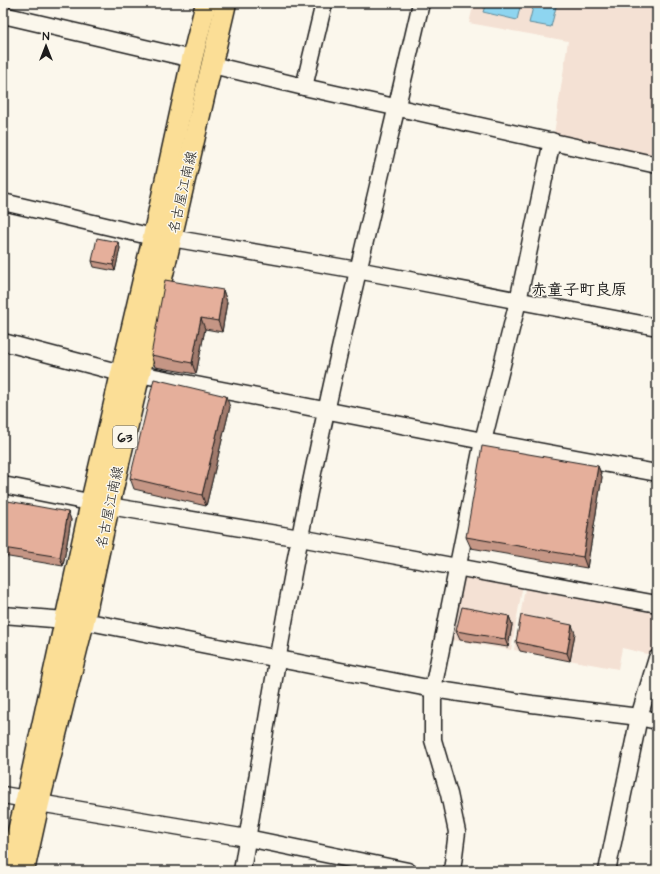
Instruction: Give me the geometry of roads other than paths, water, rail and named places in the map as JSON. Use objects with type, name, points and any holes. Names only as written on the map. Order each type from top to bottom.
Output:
[{"type":"main road","name":"名古屋江南線","points":[[162,237],[192,59],[206,3]]},
{"type":"main road","name":"名古屋江南線","points":[[24,871],[33,801],[65,620],[100,504],[162,237],[212,65],[226,3]]},
{"type":"main road","name":"名古屋江南線","points":[[8,871],[33,801],[84,621],[100,504]]},
{"type":"street","points":[[304,88],[324,3]]},
{"type":"street","points":[[242,871],[300,538],[326,411],[357,270],[421,3]]},
{"type":"street","points":[[3,15],[192,59]]},
{"type":"street","points":[[212,65],[304,88],[397,107],[657,165]]},
{"type":"street","points":[[452,871],[457,832],[449,794],[433,740],[433,689],[483,441],[518,301],[552,141]]},
{"type":"street","points":[[3,202],[162,237],[357,270],[657,327]]},
{"type":"street","points":[[3,342],[130,374],[657,473]]},
{"type":"street","points":[[3,485],[100,504],[300,538],[657,604]]},
{"type":"street","points":[[3,615],[65,620]]},
{"type":"street","points":[[84,621],[433,689],[532,704],[639,717],[657,721]]},
{"type":"street","points":[[607,871],[639,717],[657,658]]},
{"type":"street","points":[[3,796],[247,838],[408,871]]},
{"type":"water","points":[[486,3],[521,3],[517,20],[483,12]]},
{"type":"water","points":[[534,3],[557,3],[551,27],[529,23]]},
{"type":"district","name":"赤童子町良原","points":[[579,289]]}]
